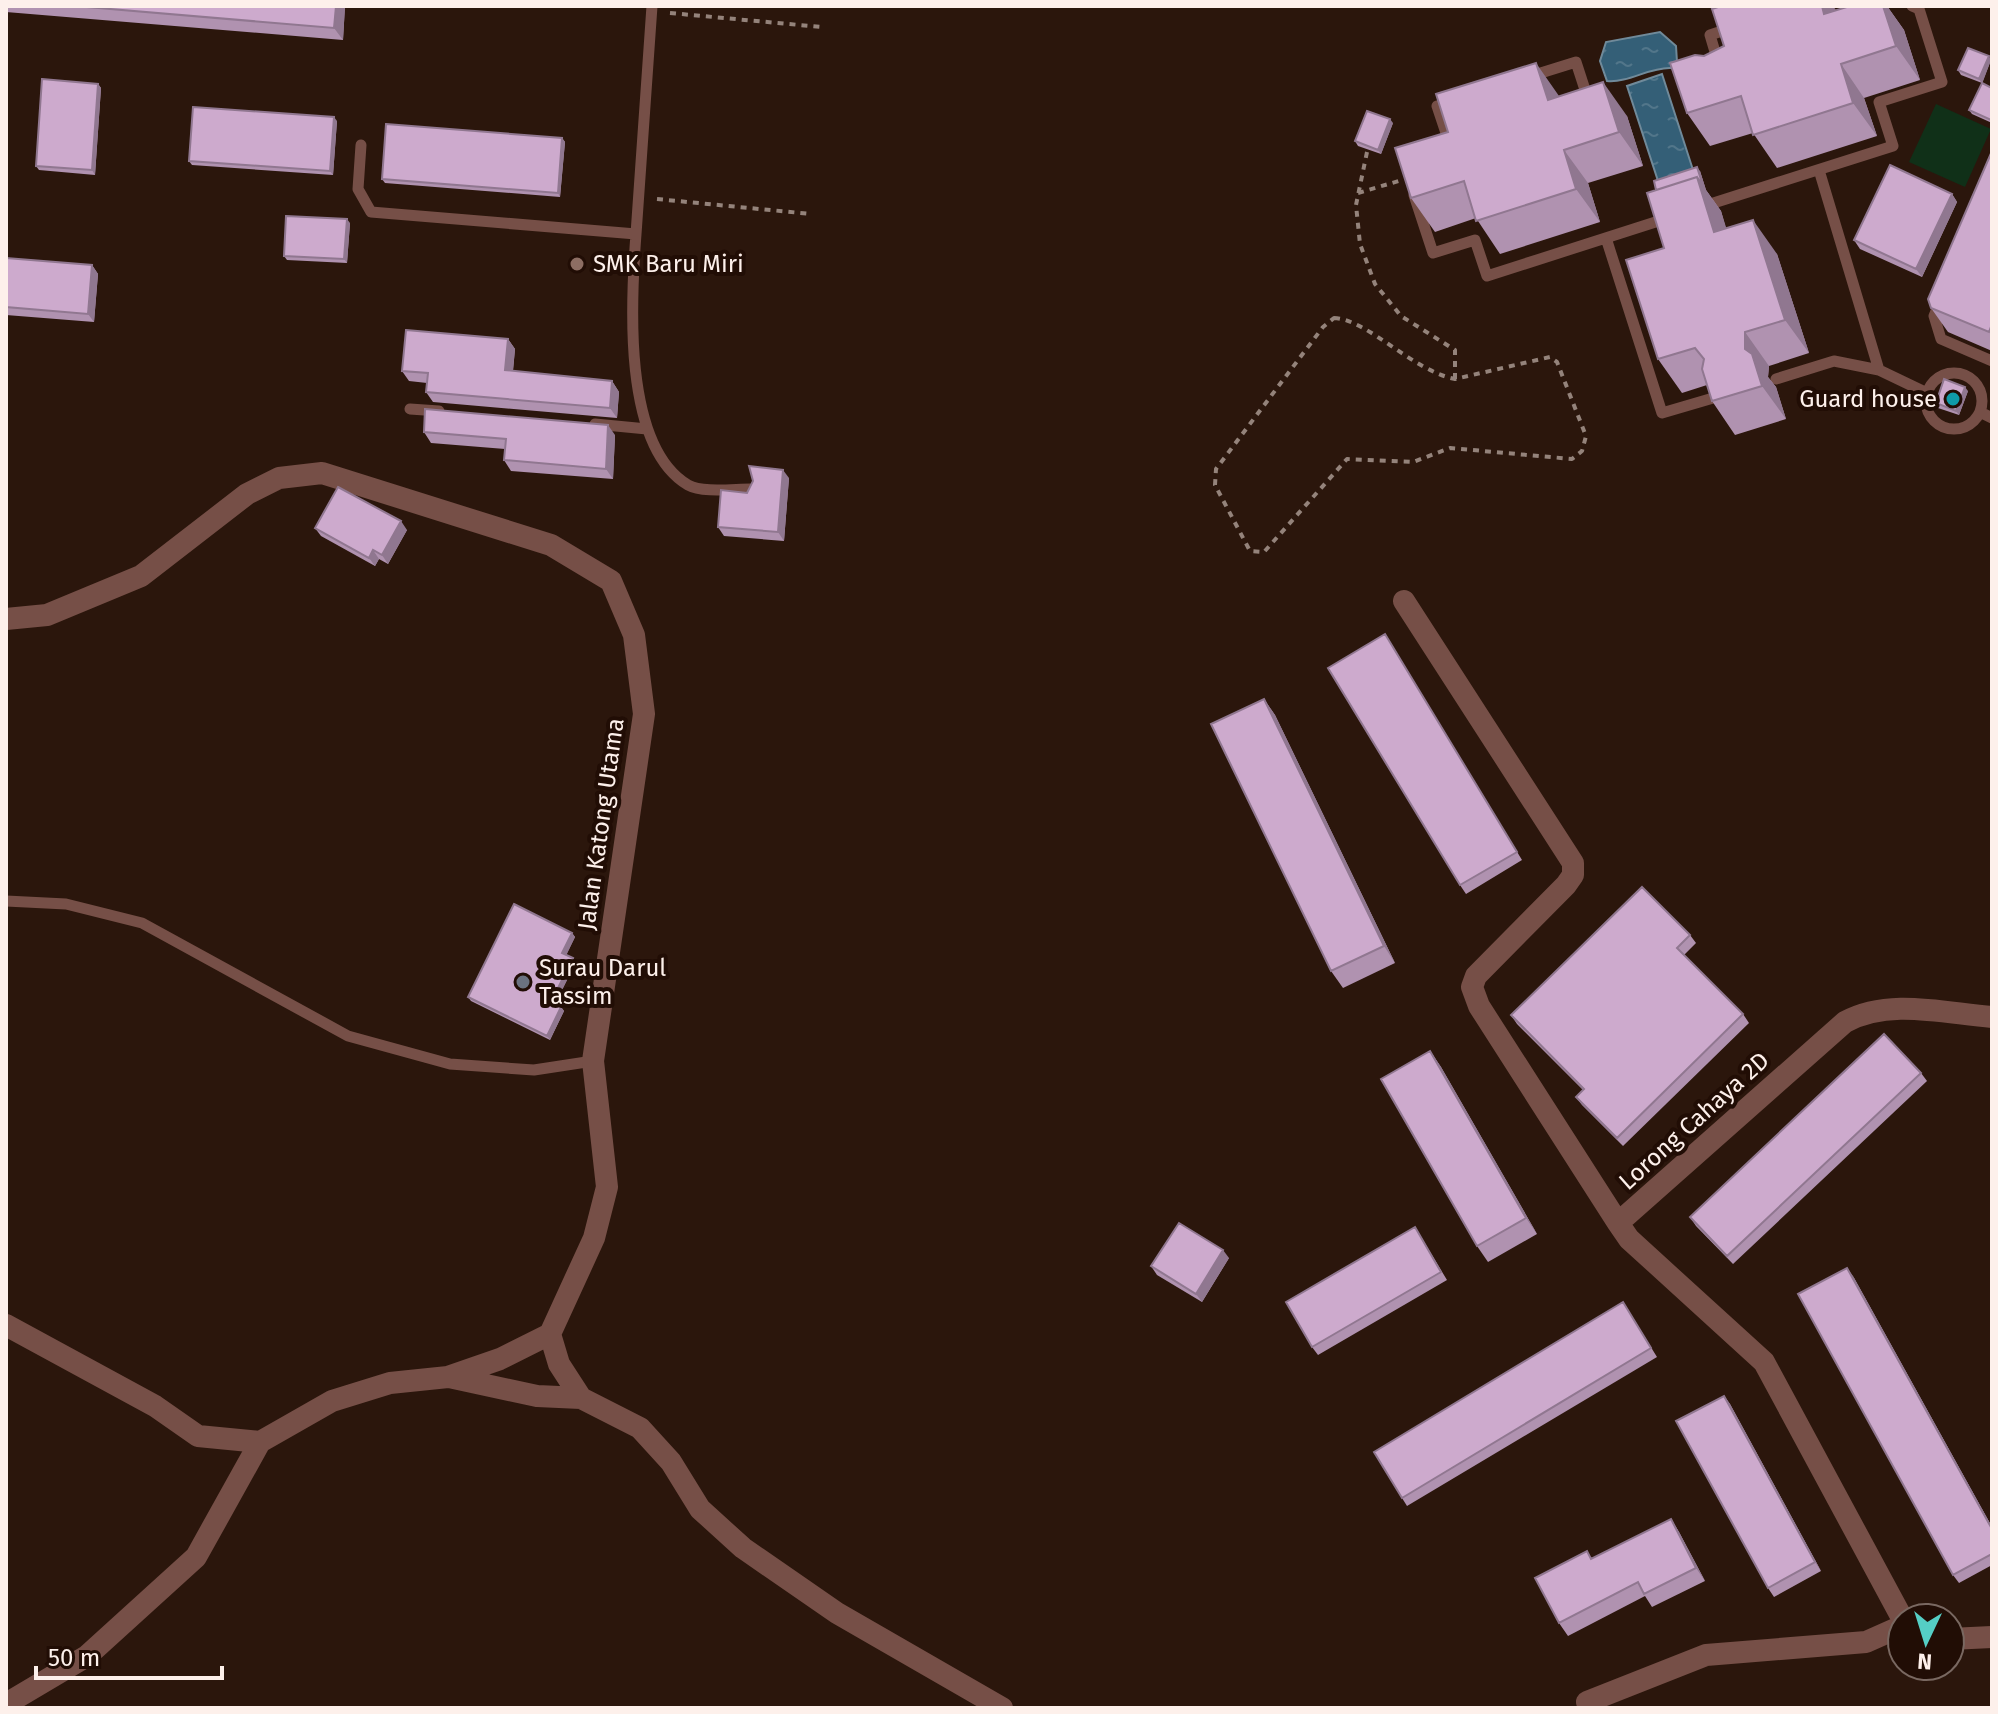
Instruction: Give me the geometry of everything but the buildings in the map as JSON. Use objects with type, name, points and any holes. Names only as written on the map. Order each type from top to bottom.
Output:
[{"type":"street","name":"Jalan Katong Utama","points":[[6,619],[47,615],[141,576],[247,494],[279,478],[322,473],[551,545],[611,581],[634,635],[644,714],[593,1061],[607,1187],[594,1238],[550,1334]]},
{"type":"street","points":[[1404,601],[1573,863],[1573,875],[1566,885],[1476,976],[1472,987],[1479,1006],[1618,1223]]},
{"type":"street","name":"Lorong Cahaya 2D","points":[[1893,1602],[1764,1362],[1629,1239],[1618,1223],[1845,1022],[1865,1011],[1890,1008],[1992,1017]]},
{"type":"street","points":[[6,1325],[155,1406],[198,1436],[260,1442]]},
{"type":"street","points":[[6,1704],[87,1656],[196,1557],[260,1442],[332,1401],[390,1383],[448,1377],[500,1359],[550,1334],[559,1364],[581,1398]]},
{"type":"street","points":[[448,1377],[537,1396],[581,1398],[640,1428],[671,1462],[700,1509],[743,1548],[848,1620],[1002,1708]]},
{"type":"street","points":[[1587,1702],[1706,1655],[1866,1642],[1886,1633]]},
{"type":"street","points":[[1966,1638],[1992,1637]]},
{"type":"lane","points":[[1697,208],[1893,146],[1879,102],[1942,82],[1919,9],[1912,6]]},
{"type":"lane","points":[[652,8],[630,304],[647,429],[665,465],[690,486],[750,489]]},
{"type":"lane","points":[[1720,70],[1710,35],[1749,23]]},
{"type":"lane","points":[[1521,80],[1576,62],[1593,112]]},
{"type":"lane","points":[[1437,146],[1449,142],[1437,106],[1465,97]]},
{"type":"lane","points":[[361,145],[358,189],[371,212],[636,234]]},
{"type":"lane","points":[[1819,170],[1879,370]]},
{"type":"lane","points":[[1408,179],[1433,253],[1475,240],[1487,276],[1682,213]]},
{"type":"lane","points":[[1606,238],[1662,413],[1720,396]]},
{"type":"lane","points":[[1945,289],[1934,316],[1941,339],[1992,361]]},
{"type":"lane","points":[[1776,379],[1834,361],[1879,370],[1927,393]]},
{"type":"lane","points":[[1946,374],[1964,375],[1978,386],[1980,412],[1968,425],[1949,429],[1933,420],[1928,412],[1927,393],[1938,378],[1946,374]]},
{"type":"lane","points":[[410,409],[458,413]]},
{"type":"lane","points":[[1980,412],[1992,418]]},
{"type":"lane","points":[[584,423],[647,429]]},
{"type":"lane","points":[[6,901],[66,904],[142,923],[348,1036],[450,1064],[534,1070],[593,1061]]},
{"type":"path","points":[[652,8],[821,27]]},
{"type":"path","points":[[1367,152],[1358,193],[1360,244],[1375,284],[1401,316],[1455,350],[1455,379]]},
{"type":"path","points":[[1358,193],[1408,179]]},
{"type":"path","points":[[639,198],[811,214]]},
{"type":"path","points":[[1334,318],[1346,318],[1401,356],[1441,376],[1455,379],[1550,357],[1557,362],[1586,436],[1582,451],[1572,459],[1450,448],[1413,462],[1347,459],[1264,552],[1250,551],[1215,485],[1216,469],[1323,327],[1334,318]]},
{"type":"green space","points":[[1936,104],[1991,129],[1965,187],[1909,162]]},
{"type":"water","points":[[1660,32],[1676,46],[1677,62],[1671,68],[1607,81],[1600,61],[1606,42]]},
{"type":"water","points":[[1662,74],[1694,173],[1659,184],[1627,86]]},
{"type":"place","name":"SMK Baru Miri","points":[[577,264]]},
{"type":"place","name":"Guard house","points":[[1953,399]]},
{"type":"place","name":"Surau Darul Tassim","points":[[523,982]]}]
